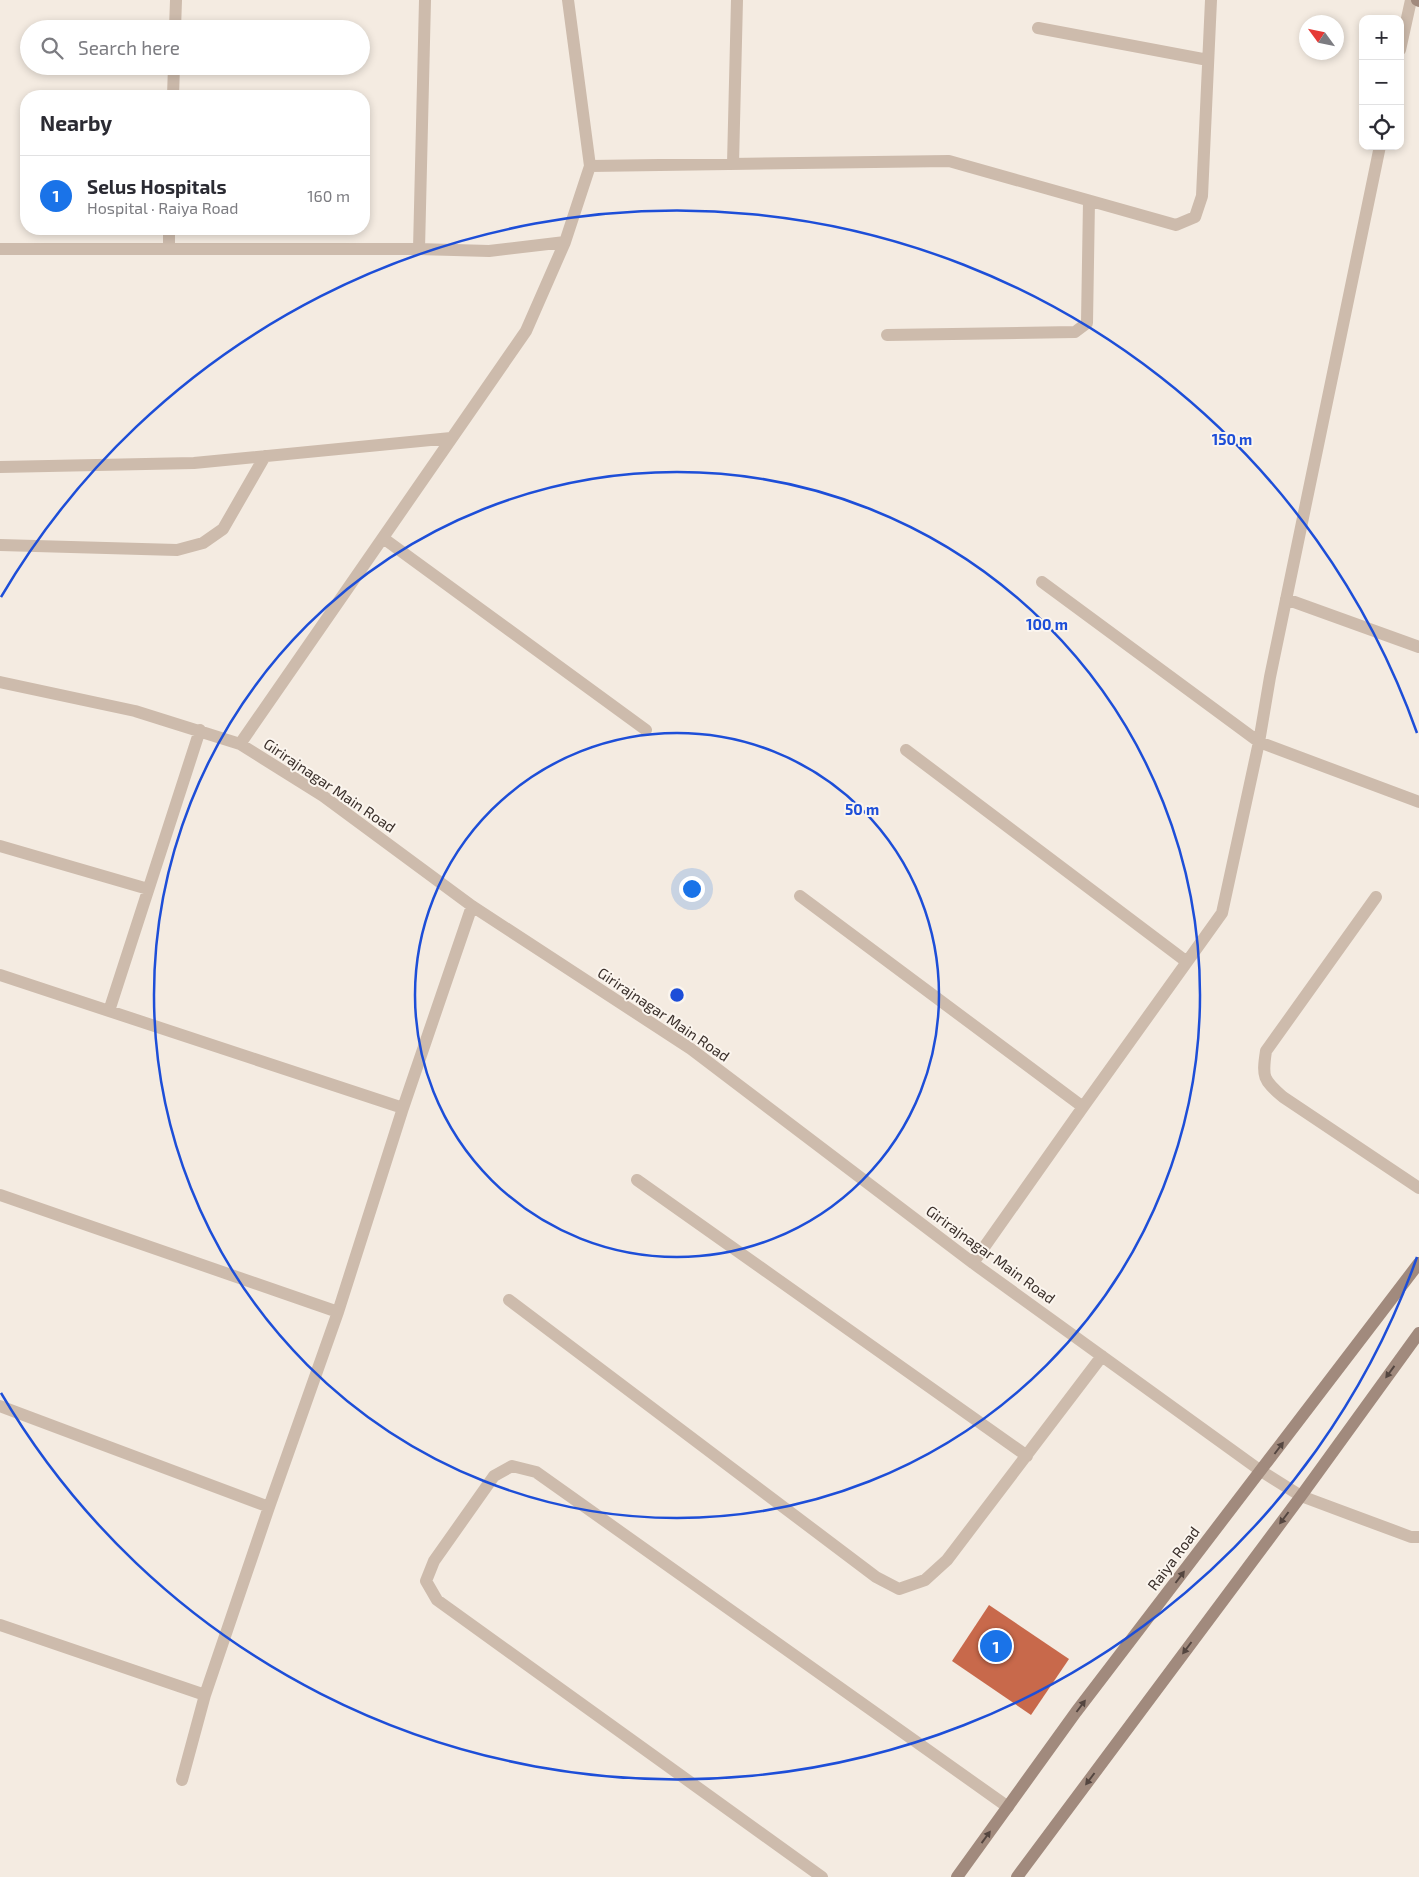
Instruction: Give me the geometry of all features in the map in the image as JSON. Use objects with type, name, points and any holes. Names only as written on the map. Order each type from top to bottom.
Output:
[{"type":"street","points":[[175,20],[176,0]]},
{"type":"street","points":[[419,249],[425,0]]},
{"type":"street","points":[[240,744],[526,331],[565,242],[590,166],[568,0]]},
{"type":"street","points":[[733,164],[737,0]]},
{"type":"street","points":[[590,166],[949,161],[1176,225],[1195,217],[1202,196],[1211,0]]},
{"type":"street","points":[[1404,32],[1411,0]]},
{"type":"street","points":[[1038,28],[1208,60]]},
{"type":"street","points":[[173,90],[174,75]]},
{"type":"street","points":[[973,1263],[1222,913],[1259,742],[1270,677],[1379,150]]},
{"type":"street","points":[[887,335],[1075,332],[1087,323],[1089,201]]},
{"type":"street","points":[[169,235],[169,249]]},
{"type":"street","points":[[0,249],[419,249],[489,251],[565,242]]},
{"type":"street","points":[[0,466],[194,463],[451,438]]},
{"type":"street","points":[[0,545],[177,550],[203,543],[223,529],[265,456]]},
{"type":"street","points":[[383,538],[646,730]]},
{"type":"street","points":[[1042,582],[1259,742],[1419,802]]},
{"type":"street","points":[[1286,599],[1419,647]]},
{"type":"street","name":"Girirajnagar Main Road","points":[[0,682],[135,710],[240,744],[323,796],[472,906],[691,1049],[973,1263],[1261,1471],[1301,1496],[1411,1537],[1419,1537]]},
{"type":"street","points":[[108,1011],[200,730]]},
{"type":"street","points":[[906,750],[1187,962]]},
{"type":"street","points":[[0,846],[148,889]]},
{"type":"street","points":[[800,896],[1083,1107]]},
{"type":"street","points":[[1376,897],[1266,1051],[1263,1071],[1268,1084],[1282,1097],[1419,1188]]},
{"type":"street","points":[[182,1780],[205,1695],[338,1312],[403,1108],[472,906]]},
{"type":"street","points":[[0,975],[403,1108]]},
{"type":"street","points":[[638,1180],[1026,1456]]},
{"type":"street","points":[[0,1195],[338,1312]]},
{"type":"street","name":"Raiya Road","points":[[958,1877],[1082,1704],[1419,1262]]},
{"type":"street","points":[[509,1300],[876,1577],[900,1589],[925,1580],[947,1560],[1102,1356]]},
{"type":"street","points":[[1017,1877],[1301,1496],[1419,1333]]},
{"type":"street","points":[[0,1406],[269,1507]]},
{"type":"street","points":[[822,1877],[437,1600],[426,1581],[434,1561],[494,1476],[512,1466],[536,1472],[1008,1807]]},
{"type":"street","points":[[0,1625],[205,1695]]},
{"type":"building","points":[[989,1605],[1069,1659],[1031,1715],[952,1661]]},
{"type":"place","name":"Selus Hospitals","points":[[996,1646]]}]
